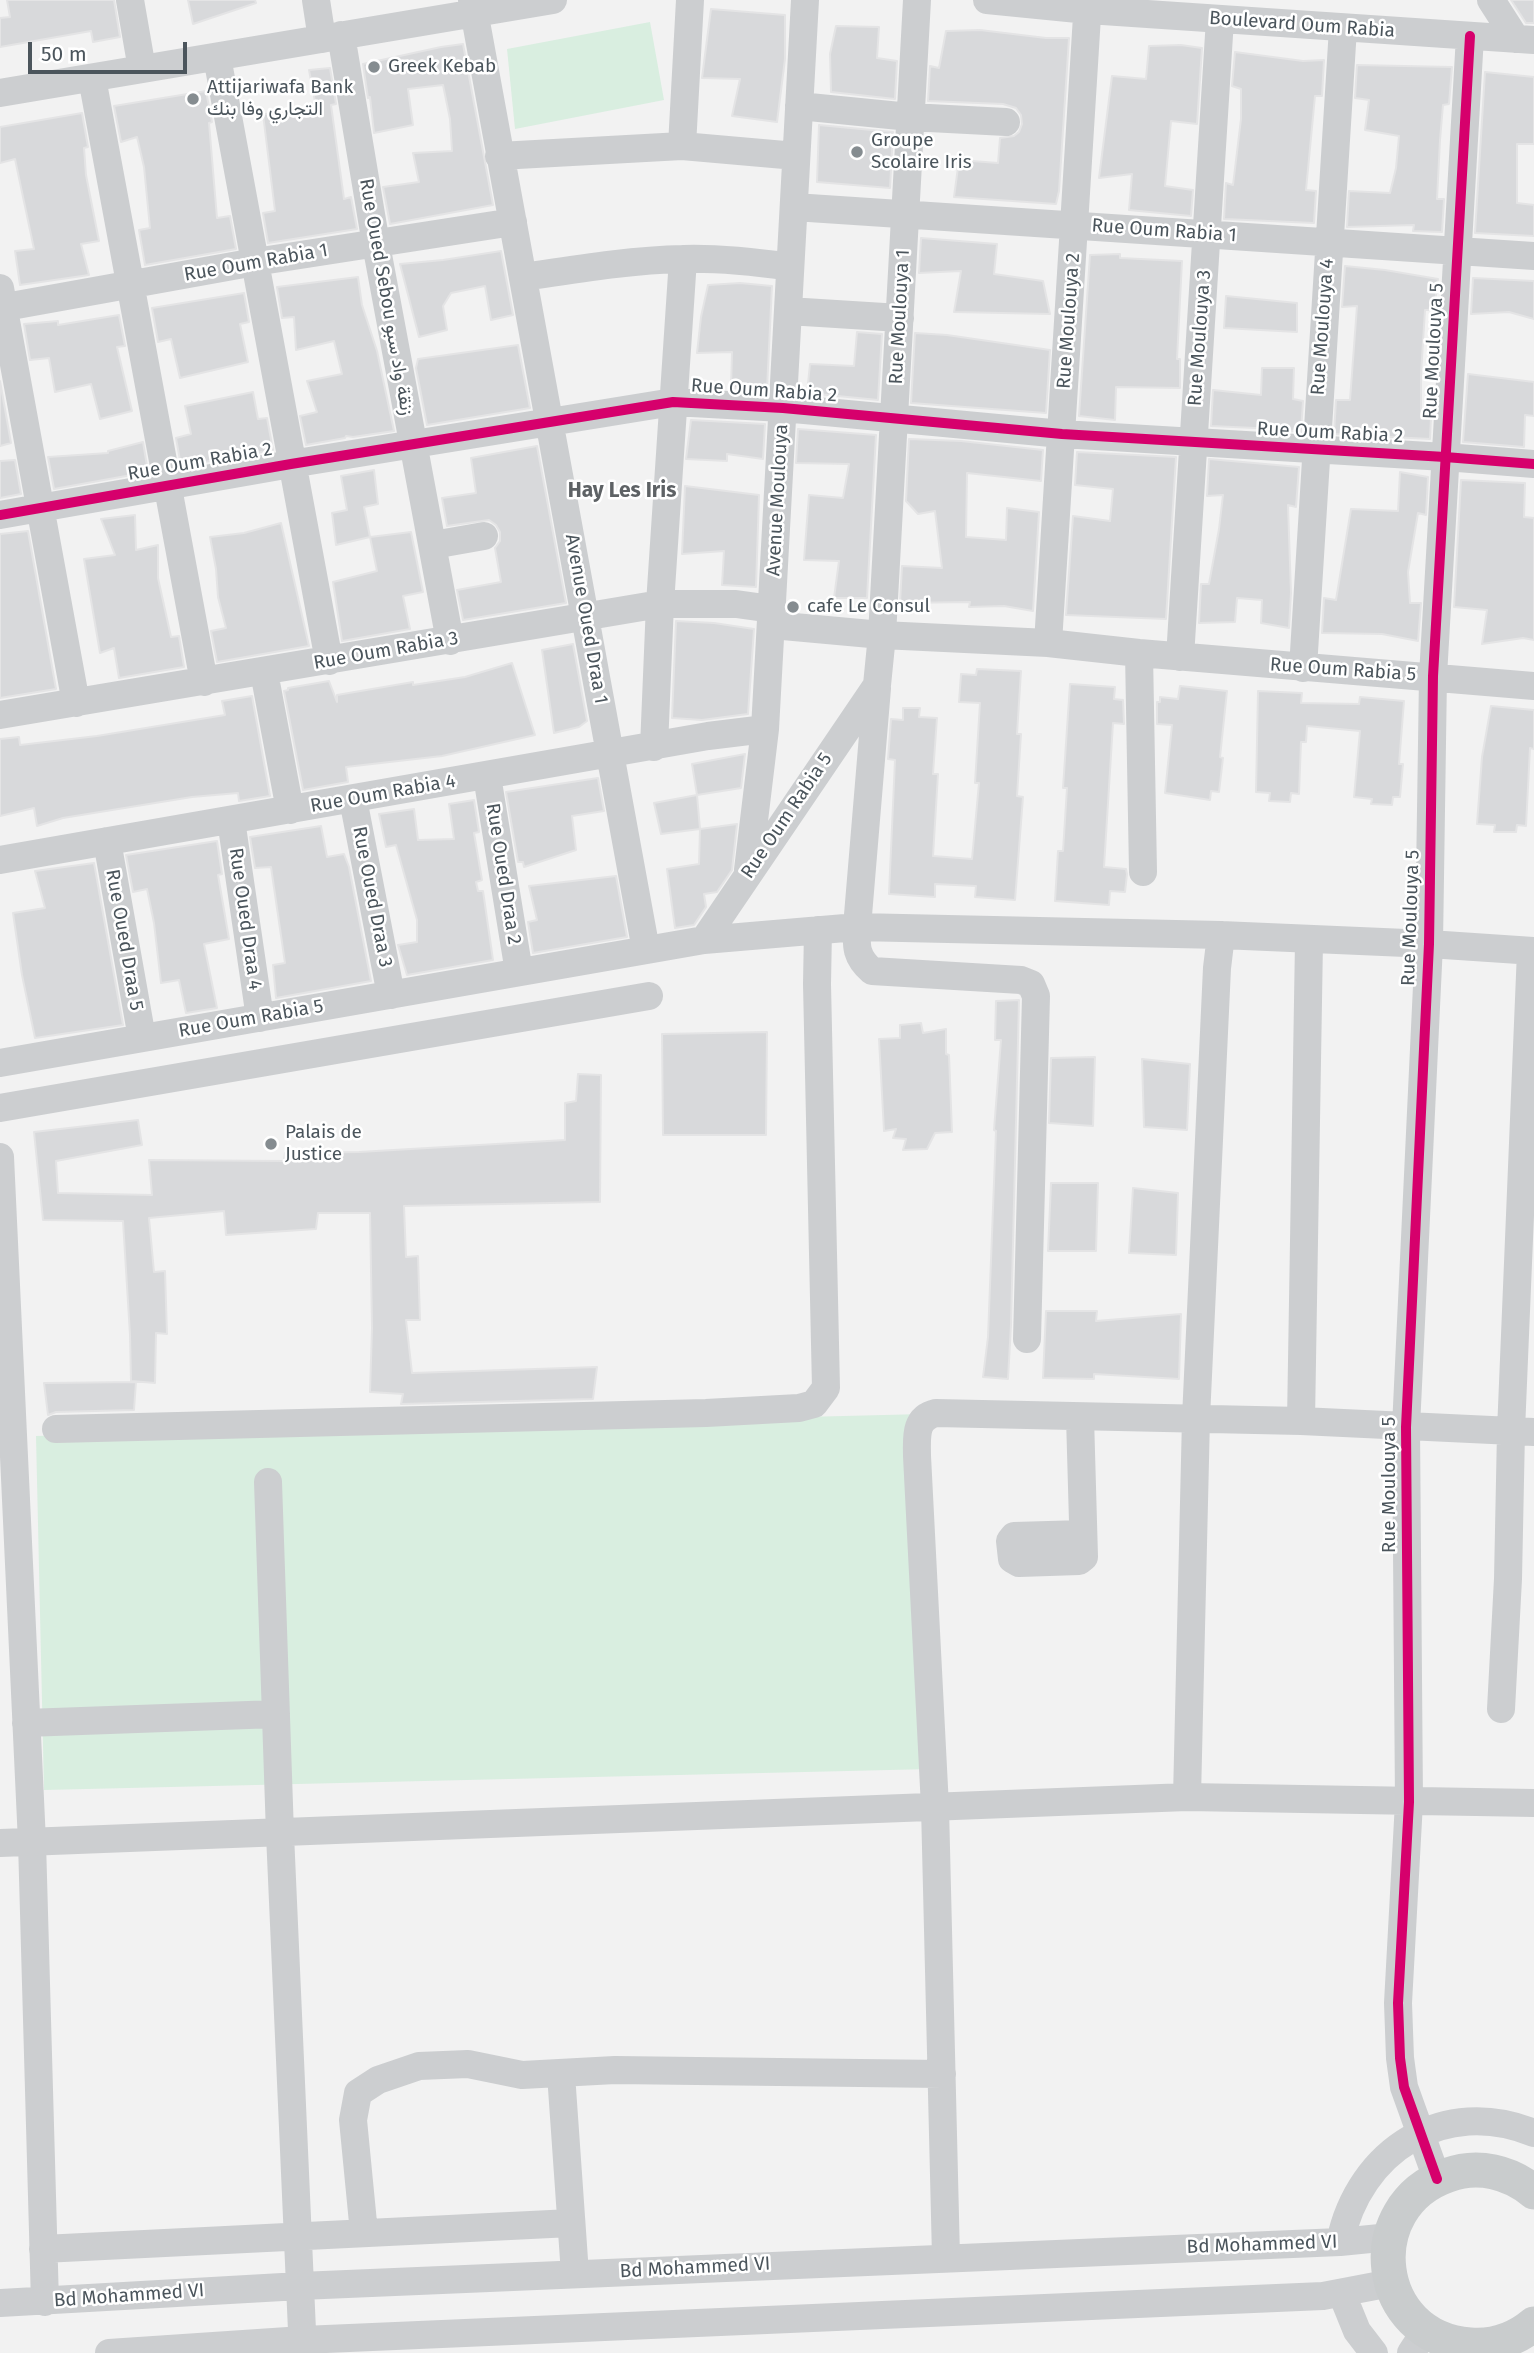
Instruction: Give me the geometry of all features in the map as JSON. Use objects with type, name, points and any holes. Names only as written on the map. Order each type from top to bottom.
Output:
[{"type":"main road","points":[[1530,2180],[1471,2170],[1437,2179],[1413,2197],[1395,2222],[1390,2237],[1388,2260],[1391,2283],[1418,2342],[1448,2342],[1462,2349],[1499,2343],[1534,2324]]},
{"type":"street","points":[[130,0],[142,69]]},
{"type":"street","name":"Rue Oued Sebou زنقة واد سبو","points":[[316,0],[332,37],[376,244],[450,641]]},
{"type":"street","points":[[0,93],[332,37],[473,7],[553,0]]},
{"type":"street","points":[[682,146],[691,0]]},
{"type":"street","name":"Avenue Moulouya","points":[[747,874],[765,729],[805,0]]},
{"type":"street","name":"Rue Moulouya 1","points":[[883,635],[917,0]]},
{"type":"street","name":"Boulevard Oum Rabia","points":[[987,0],[1088,5],[1220,19],[1525,40]]},
{"type":"street","points":[[1491,0],[1525,40]]},
{"type":"street","name":"Rue Moulouya 2","points":[[1048,643],[1088,5]]},
{"type":"street","name":"Avenue Oued Draa 1","points":[[473,7],[646,950]]},
{"type":"street","name":"Rue Moulouya 3","points":[[1180,657],[1220,19]]},
{"type":"street","name":"Rue Moulouya 4","points":[[1303,668],[1343,28]]},
{"type":"street","name":"Rue Moulouya 5","points":[[1437,2179],[1404,2087],[1398,2032],[1409,1802],[1406,1427],[1429,944],[1433,676],[1470,36]]},
{"type":"street","points":[[218,57],[329,661]]},
{"type":"street","points":[[92,78],[204,682]]},
{"type":"street","points":[[799,106],[910,117],[1006,122]]},
{"type":"street","points":[[499,156],[682,146],[796,156]]},
{"type":"street","name":"Rue Oum Rabia 1","points":[[794,207],[1534,257]]},
{"type":"street","name":"Rue Oum Rabia 1","points":[[1,301],[131,286],[255,262],[513,222]]},
{"type":"street","points":[[654,747],[660,604],[683,259]]},
{"type":"street","points":[[524,277],[608,265],[683,259],[744,261],[790,267]]},
{"type":"street","points":[[1,301],[76,703]]},
{"type":"street","points":[[788,311],[900,318]]},
{"type":"street","name":"Rue Oum Rabia 2","points":[[0,515],[291,464],[673,402],[783,408],[1062,434],[1534,464]]},
{"type":"street","points":[[432,545],[484,536]]},
{"type":"street","name":"Rue Oum Rabia 3","points":[[0,715],[660,604],[736,604],[772,617],[883,635]]},
{"type":"street","name":"Rue Oum Rabia 5","points":[[0,1063],[704,940],[877,685],[883,635],[1048,643],[1303,668],[1433,676],[1534,686]]},
{"type":"street","points":[[1139,653],[1143,872]]},
{"type":"street","points":[[264,672],[290,810]]},
{"type":"street","points":[[877,685],[857,927],[856,951],[860,961],[872,971],[1021,979],[1031,984],[1036,996],[1027,1339]]},
{"type":"street","name":"Rue Oum Rabia 4","points":[[0,859],[765,729]]},
{"type":"street","name":"Rue Oued Draa 2","points":[[487,776],[519,972]]},
{"type":"street","name":"Rue Oued Draa 3","points":[[353,799],[391,995]]},
{"type":"street","name":"Rue Oued Draa 4","points":[[231,820],[260,1018]]},
{"type":"street","name":"Rue Oued Draa 5","points":[[107,841],[142,1038]]},
{"type":"street","points":[[704,940],[857,927],[1221,935],[1533,951],[1523,1431],[1508,1579],[1500,1709]]},
{"type":"street","points":[[56,1430],[706,1413],[799,1408],[814,1404],[826,1388],[817,998],[818,930]]},
{"type":"street","points":[[1187,1797],[1196,1418],[1217,968],[1221,935]]},
{"type":"street","points":[[1301,1420],[1309,941]]},
{"type":"street","points":[[0,1108],[649,996]]},
{"type":"street","points":[[0,1157],[10,1637],[26,1723],[45,2302]]},
{"type":"street","points":[[946,2257],[935,1807],[917,1456],[919,1423],[924,1417],[936,1413],[1301,1420],[1523,1431]]},
{"type":"street","points":[[1080,1416],[1083,1534]]},
{"type":"street","points":[[268,1482],[280,1834],[303,2347]]},
{"type":"street","points":[[26,1723],[276,1714]]},
{"type":"street","points":[[0,1843],[1187,1797],[1534,1803]]},
{"type":"street","points":[[364,2233],[353,2120],[358,2093],[378,2080],[419,2066],[468,2064],[522,2075],[636,2070],[942,2074]]},
{"type":"street","points":[[561,2074],[575,2274]]},
{"type":"street","points":[[1340,2242],[1349,2208],[1366,2177],[1391,2152],[1421,2134],[1454,2123],[1471,2122],[1505,2124],[1534,2133]]},
{"type":"street","points":[[43,2249],[571,2223]]},
{"type":"street","name":"Bd Mohammed VI","points":[[0,2303],[300,2286],[1340,2242],[1390,2237]]},
{"type":"street","points":[[109,2353],[531,2342],[1342,2294],[1391,2283]]},
{"type":"street","points":[[1342,2294],[1357,2331],[1374,2353]]},
{"type":"green space","points":[[650,22],[664,100],[515,129],[507,49]]},
{"type":"green space","points":[[924,1414],[932,1769],[44,1790],[36,1436]]},
{"type":"building","points":[[7,0],[114,0],[120,37],[93,42],[91,31],[0,47],[0,18],[10,17]]},
{"type":"building","points":[[188,0],[255,0],[256,3],[193,24]]},
{"type":"building","points":[[1511,0],[1534,0],[1534,23],[1526,23]]},
{"type":"building","points":[[711,9],[785,15],[785,59],[777,122],[732,116],[740,79],[702,78]]},
{"type":"building","points":[[836,26],[879,27],[877,58],[897,61],[895,99],[831,92],[830,54]]},
{"type":"building","points":[[980,30],[1069,38],[1056,204],[954,197],[959,160],[998,163],[1000,138],[1014,136],[1022,124],[1021,115],[1016,108],[1003,104],[928,101],[930,66],[939,68],[946,31]]},
{"type":"building","points":[[463,44],[493,205],[390,224],[383,187],[419,182],[413,153],[452,151],[450,119],[443,85],[408,89],[413,125],[374,133],[363,64]]},
{"type":"building","points":[[1181,45],[1202,48],[1197,124],[1171,121],[1165,186],[1193,190],[1191,216],[1129,210],[1132,174],[1099,178],[1112,76],[1146,79],[1149,46]]},
{"type":"building","points":[[1235,52],[1303,61],[1324,60],[1322,96],[1315,96],[1306,190],[1316,191],[1314,223],[1224,219],[1226,183],[1233,185],[1241,119],[1241,89],[1232,86]]},
{"type":"building","points":[[1357,65],[1452,67],[1449,104],[1443,105],[1440,140],[1437,199],[1444,199],[1442,232],[1413,231],[1414,225],[1347,227],[1349,191],[1390,193],[1399,136],[1365,130],[1369,100],[1355,98]]},
{"type":"building","points":[[330,68],[336,104],[331,105],[344,199],[351,197],[357,229],[268,243],[263,213],[275,211],[263,114],[294,113],[322,106],[316,107],[309,70]]},
{"type":"building","points":[[1485,72],[1534,77],[1534,144],[1517,144],[1517,203],[1534,205],[1534,236],[1475,233]]},
{"type":"building","points":[[206,91],[212,122],[209,123],[217,218],[230,216],[236,249],[145,265],[139,230],[150,228],[144,167],[137,137],[121,142],[114,106]]},
{"type":"building","points":[[82,113],[88,147],[84,148],[86,175],[99,241],[81,244],[89,275],[20,285],[15,251],[34,249],[15,159],[0,163],[0,127]]},
{"type":"building","name":"Groupe Scolaire Iris","points":[[819,125],[893,132],[890,188],[817,182]]},
{"type":"building","points":[[921,238],[997,244],[994,274],[1043,281],[1050,314],[954,312],[961,271],[919,273]]},
{"type":"building","points":[[501,251],[513,315],[491,320],[485,286],[451,293],[443,306],[447,330],[419,337],[400,264]]},
{"type":"building","points":[[1120,254],[1120,258],[1182,261],[1177,359],[1180,359],[1180,388],[1116,387],[1115,420],[1079,416],[1090,255]]},
{"type":"building","points":[[1345,266],[1438,279],[1434,310],[1425,310],[1421,374],[1421,416],[1431,417],[1430,439],[1334,434],[1336,400],[1350,400],[1357,306],[1342,307]]},
{"type":"building","points":[[358,277],[362,305],[377,351],[394,431],[346,436],[306,445],[300,416],[317,412],[307,381],[342,374],[334,341],[296,350],[294,317],[282,318],[277,287]]},
{"type":"building","points":[[1473,278],[1534,281],[1534,319],[1509,312],[1471,314]]},
{"type":"building","points":[[740,283],[772,286],[767,389],[731,388],[732,352],[697,353],[708,285]]},
{"type":"building","points":[[244,293],[249,322],[240,324],[248,362],[180,378],[171,339],[158,342],[152,308]]},
{"type":"building","points":[[1226,296],[1297,303],[1297,332],[1224,328]]},
{"type":"building","points":[[119,315],[125,346],[117,347],[132,411],[100,419],[91,384],[55,392],[49,358],[30,360],[24,324],[58,321],[58,325]]},
{"type":"building","points":[[857,332],[882,334],[878,400],[807,393],[810,364],[854,366]]},
{"type":"building","points":[[915,333],[1050,350],[1046,413],[911,403]]},
{"type":"building","points":[[518,345],[530,408],[427,425],[416,368],[418,359]]},
{"type":"building","points":[[1262,368],[1294,368],[1293,399],[1303,401],[1301,432],[1211,426],[1213,390],[1261,395]]},
{"type":"building","points":[[1468,374],[1534,382],[1534,416],[1525,415],[1524,447],[1463,442]]},
{"type":"building","points":[[0,381],[11,443],[0,446]]},
{"type":"building","points":[[253,392],[258,419],[267,418],[273,450],[181,466],[176,438],[191,434],[185,406]]},
{"type":"building","points":[[691,420],[765,424],[763,459],[727,454],[727,461],[686,459]]},
{"type":"building","points":[[798,429],[876,435],[867,598],[834,598],[839,561],[804,560],[809,495],[843,498],[849,464],[796,463]]},
{"type":"building","points":[[909,439],[961,441],[1043,450],[1041,481],[967,473],[966,537],[1006,540],[1007,508],[1039,512],[1033,611],[1004,606],[969,607],[970,602],[900,603],[902,566],[942,568],[935,511],[918,514],[906,501]]},
{"type":"building","points":[[143,442],[148,472],[54,489],[48,457],[108,453]]},
{"type":"building","points":[[537,446],[566,603],[463,620],[457,590],[501,582],[495,548],[500,541],[500,532],[489,520],[447,526],[442,498],[476,493],[471,458]]},
{"type":"building","points":[[1077,452],[1176,457],[1166,619],[1066,615],[1073,516],[1110,521],[1113,489],[1075,485]]},
{"type":"building","points":[[1209,459],[1299,467],[1296,507],[1288,505],[1291,593],[1289,628],[1261,623],[1262,600],[1237,598],[1235,622],[1199,623],[1201,584],[1209,584],[1223,495],[1207,496]]},
{"type":"building","points":[[15,460],[21,494],[0,498],[0,461]]},
{"type":"building","points":[[374,470],[378,504],[364,507],[370,537],[336,545],[332,513],[347,510],[341,476]]},
{"type":"building","points":[[1400,472],[1428,477],[1426,515],[1418,513],[1408,572],[1410,603],[1421,603],[1418,641],[1382,634],[1322,633],[1324,598],[1336,600],[1351,509],[1398,511]]},
{"type":"building","points":[[1461,480],[1525,483],[1524,517],[1534,518],[1534,640],[1523,638],[1482,644],[1487,610],[1454,607]]},
{"type":"building","points":[[685,486],[759,495],[756,587],[722,585],[724,551],[682,554]]},
{"type":"building","points":[[135,515],[136,550],[158,545],[158,578],[171,637],[179,636],[184,667],[119,678],[114,648],[100,653],[84,559],[115,555],[101,519]]},
{"type":"building","points":[[281,523],[309,646],[217,662],[211,631],[226,628],[218,597],[210,537],[244,533]]},
{"type":"building","points":[[28,531],[56,689],[0,698],[0,534]]},
{"type":"building","points":[[411,532],[423,592],[403,596],[410,629],[342,641],[333,582],[377,571],[370,537]]},
{"type":"building","points":[[676,621],[754,629],[748,714],[702,720],[672,718]]},
{"type":"building","points":[[573,644],[587,721],[579,727],[554,733],[542,650]]},
{"type":"building","points":[[512,663],[535,735],[442,756],[346,767],[348,782],[303,790],[284,691],[288,688],[329,681],[337,702],[337,695],[413,682],[413,685],[465,677]]},
{"type":"building","points":[[977,669],[1021,671],[1017,796],[1023,797],[1015,900],[975,897],[976,886],[935,884],[935,897],[889,894],[895,760],[888,759],[891,719],[903,720],[903,708],[920,708],[919,717],[937,718],[933,774],[938,774],[933,856],[972,859],[979,783],[975,783],[980,703],[959,702],[961,674],[976,675]]},
{"type":"building","points":[[1070,684],[1115,687],[1114,699],[1123,700],[1124,724],[1113,723],[1104,867],[1126,869],[1127,874],[1125,892],[1110,891],[1109,905],[1055,901],[1058,851],[1063,851],[1067,788],[1063,788]]},
{"type":"building","points":[[1180,686],[1227,691],[1219,792],[1211,791],[1210,800],[1165,793],[1172,725],[1157,724],[1157,702],[1160,702],[1160,697],[1178,699]]},
{"type":"building","points":[[1258,691],[1302,693],[1301,703],[1359,704],[1360,697],[1404,701],[1399,764],[1403,764],[1400,797],[1393,797],[1392,805],[1371,804],[1372,799],[1354,797],[1360,731],[1307,726],[1306,742],[1301,742],[1299,794],[1291,793],[1290,802],[1269,801],[1270,793],[1256,792]]},
{"type":"building","points":[[252,696],[270,796],[239,801],[238,793],[192,797],[63,818],[37,826],[34,808],[0,816],[0,739],[19,737],[20,745],[97,736],[225,715],[222,701]]},
{"type":"building","points":[[1491,706],[1534,710],[1534,749],[1530,748],[1526,826],[1517,825],[1516,832],[1494,832],[1495,825],[1477,824],[1482,757]]},
{"type":"building","points":[[745,754],[741,788],[697,795],[692,764]]},
{"type":"building","points":[[598,778],[604,811],[572,816],[576,850],[524,867],[523,862],[518,862],[506,792]]},
{"type":"building","points":[[697,795],[700,829],[661,834],[654,803]]},
{"type":"building","points":[[474,800],[479,832],[474,833],[482,880],[476,882],[478,891],[483,891],[493,960],[407,975],[398,945],[417,942],[417,920],[396,845],[386,847],[379,814],[414,809],[418,840],[454,839],[449,804]]},
{"type":"building","points":[[737,824],[732,870],[717,892],[704,894],[706,907],[694,925],[675,928],[667,869],[699,864],[700,829]]},
{"type":"building","points":[[321,826],[327,857],[344,854],[349,867],[371,981],[276,998],[273,965],[285,963],[271,867],[255,868],[250,837]]},
{"type":"building","points":[[217,841],[222,874],[218,875],[229,939],[204,944],[217,1008],[186,1013],[179,980],[161,983],[147,889],[133,892],[126,855]]},
{"type":"building","points":[[94,863],[123,1025],[35,1038],[13,913],[45,908],[35,871]]},
{"type":"building","points":[[616,876],[627,937],[533,953],[528,922],[537,920],[529,886]]},
{"type":"building","points":[[1019,1000],[1008,1379],[983,1377],[988,1337],[994,1130],[1001,1040],[995,1040],[996,1001]]},
{"type":"building","points":[[921,1023],[923,1033],[946,1029],[952,1132],[935,1133],[927,1149],[903,1150],[906,1139],[893,1138],[896,1129],[884,1131],[879,1039],[900,1038],[900,1025]]},
{"type":"building","points":[[767,1032],[766,1135],[663,1135],[662,1034]]},
{"type":"building","points":[[1095,1057],[1093,1126],[1049,1123],[1051,1058]]},
{"type":"building","points":[[1142,1059],[1190,1064],[1187,1130],[1144,1127]]},
{"type":"building","points":[[578,1074],[601,1075],[600,1202],[404,1206],[406,1257],[418,1256],[420,1320],[406,1320],[412,1373],[597,1367],[593,1399],[401,1404],[403,1394],[370,1392],[370,1213],[318,1213],[316,1229],[226,1235],[224,1211],[149,1218],[154,1272],[165,1271],[167,1334],[156,1333],[155,1383],[131,1381],[123,1221],[43,1220],[34,1132],[138,1120],[142,1145],[56,1161],[58,1193],[152,1195],[149,1160],[284,1161],[285,1153],[359,1152],[565,1140],[565,1103],[576,1101]]},
{"type":"building","points":[[1051,1183],[1098,1183],[1096,1251],[1048,1251]]},
{"type":"building","points":[[1133,1188],[1178,1193],[1176,1255],[1129,1253]]},
{"type":"building","points":[[1046,1311],[1097,1311],[1096,1321],[1181,1314],[1179,1379],[1094,1374],[1094,1379],[1043,1378]]},
{"type":"building","points":[[136,1382],[134,1410],[56,1412],[48,1415],[44,1383]]},
{"type":"cycle path","points":[[1437,2179],[1404,2087],[1400,2058],[1398,2003],[1409,1802],[1406,1427],[1429,944],[1433,676],[1470,36]]},
{"type":"cycle path","points":[[0,515],[291,464],[673,402],[783,408],[1062,434],[1534,464]]},
{"type":"place","name":"Greek Kebab","points":[[374,67]]},
{"type":"place","name":"Attijariwafa Bank التجاري وفا بنك","points":[[193,99]]},
{"type":"place","name":"Groupe Scolaire Iris","points":[[857,152]]},
{"type":"place","name":"cafe Le Consul","points":[[793,607]]},
{"type":"place","name":"Palais de Justice","points":[[271,1144]]},
{"type":"district","name":"Hay Les Iris","points":[[622,491]]}]
